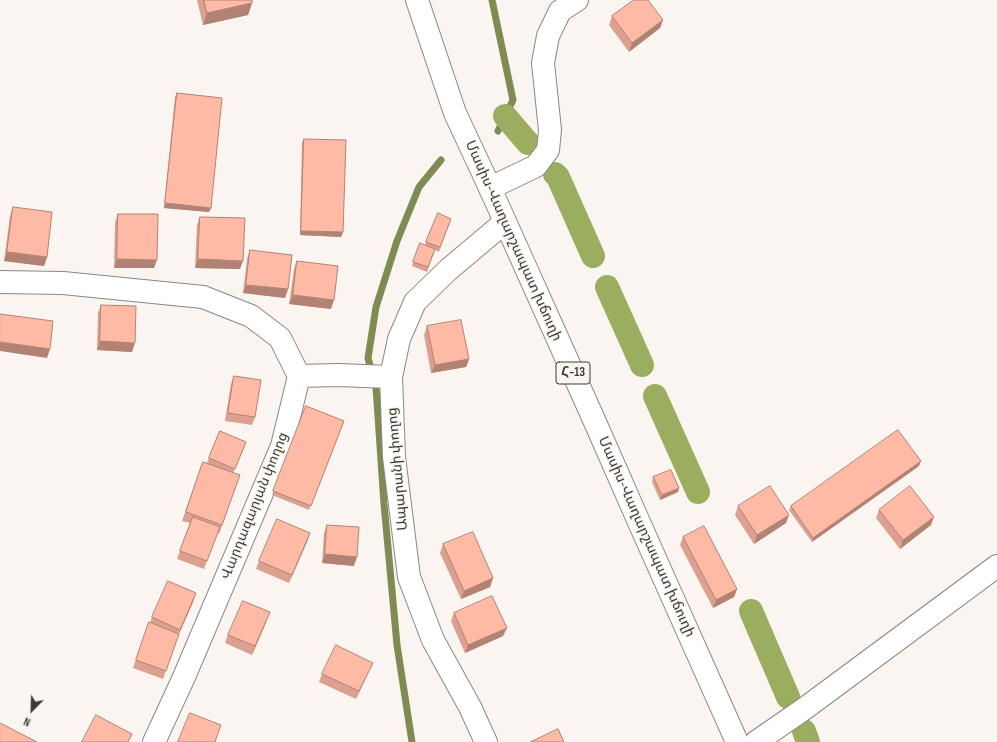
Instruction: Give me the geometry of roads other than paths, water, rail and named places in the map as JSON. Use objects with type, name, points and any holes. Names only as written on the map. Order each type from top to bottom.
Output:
[{"type":"street","name":"Մասիս-Վաղարշապատ խճուղի","points":[[417,0],[455,113],[595,422],[737,742]]},
{"type":"street","points":[[490,188],[536,166],[548,150],[550,130],[543,63],[548,36],[560,11],[577,0]]},
{"type":"street","name":"Ապարանի փողոց","points":[[486,742],[470,707],[433,640],[409,577],[394,457],[391,377],[399,339],[416,302],[448,270],[504,222]]},
{"type":"street","points":[[0,282],[63,283],[203,297],[251,316],[280,338],[299,376],[338,375],[391,377]]},
{"type":"street","name":"Վարդազարյան փողոց","points":[[154,742],[184,677],[282,446],[299,376]]},
{"type":"street","points":[[756,742],[804,709],[997,566]]},
{"type":"waterway","points":[[492,0],[513,100],[498,131]]},
{"type":"waterway","points":[[505,116],[528,143]]},
{"type":"waterway","points":[[412,742],[397,645],[384,504],[376,387],[368,358],[376,307],[397,241],[419,187],[441,160]]},
{"type":"waterway","points":[[555,174],[558,177],[593,256]]},
{"type":"waterway","points":[[607,287],[642,365]]},
{"type":"waterway","points":[[655,396],[698,492]]},
{"type":"waterway","points":[[751,611],[788,697]]},
{"type":"waterway","points":[[804,731],[808,742]]}]
